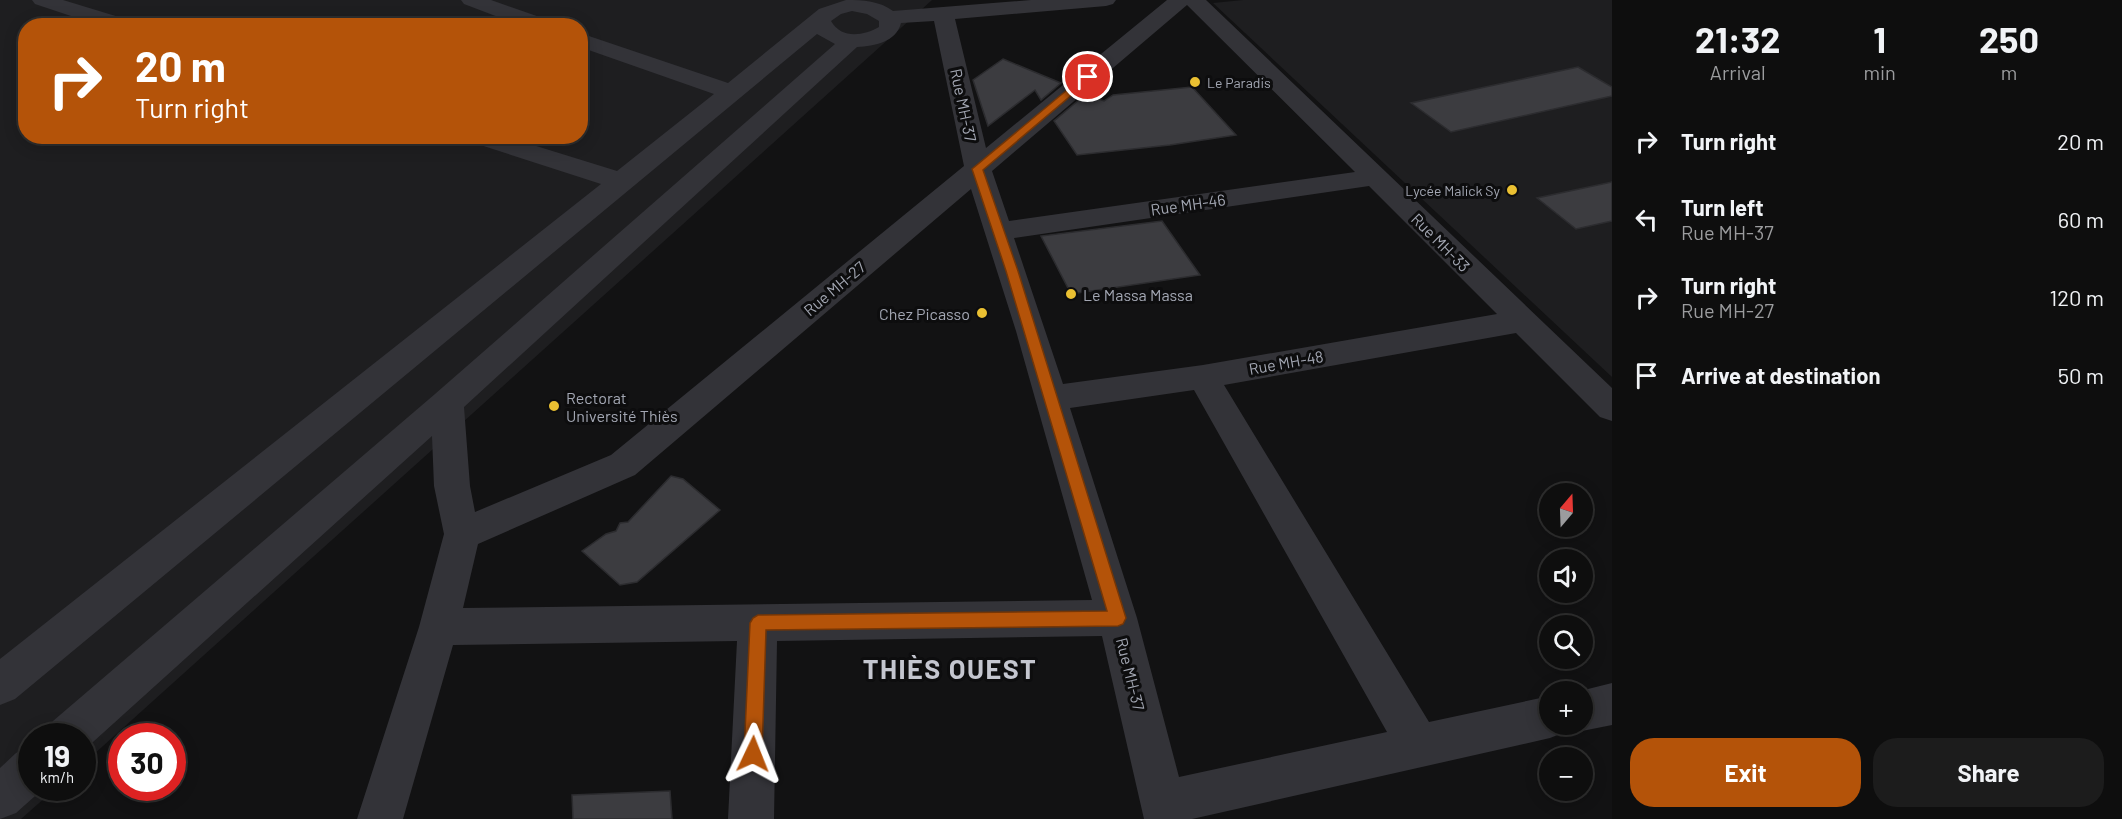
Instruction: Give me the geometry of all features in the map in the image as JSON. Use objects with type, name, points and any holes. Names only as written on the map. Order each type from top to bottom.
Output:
[{"type":"street","points":[[42,0],[98,18]]},
{"type":"street","points":[[471,0],[521,18]]},
{"type":"street","points":[[889,18],[1106,0]]},
{"type":"street","name":"Rue MH-27","points":[[462,534],[623,465],[1180,0]]},
{"type":"street","name":"Rue MH-33","points":[[1194,0],[1612,408]]},
{"type":"street","points":[[0,685],[820,21],[825,13],[837,8],[869,3],[889,18],[891,24],[888,31],[880,36],[869,40],[851,40],[835,37],[823,30],[820,21]]},
{"type":"street","name":"Rue MH-37","points":[[942,12],[978,169],[1000,231],[1118,618],[1165,811]]},
{"type":"street","points":[[83,723],[447,403],[851,40]]},
{"type":"street","points":[[588,42],[731,92]]},
{"type":"street","points":[[502,144],[620,181]]},
{"type":"street","name":"Rue MH-46","points":[[1000,231],[1376,177]]},
{"type":"street","name":"Rue MH-48","points":[[1051,398],[1203,377],[1521,321]]},
{"type":"street","points":[[1203,377],[1419,746]]},
{"type":"street","points":[[380,819],[439,627],[462,534],[452,486],[447,403]]},
{"type":"street","points":[[439,627],[1118,618]]},
{"type":"street","points":[[751,819],[758,623]]},
{"type":"street","points":[[1593,708],[1612,704]]},
{"type":"street","points":[[1165,811],[1419,746],[1539,719]]},
{"type":"street","points":[[0,797],[18,781]]},
{"type":"shaded area","points":[[0,0],[932,0],[129,723],[108,723],[108,742],[96,752],[96,723],[18,723],[18,801],[41,801],[21,819],[0,819]]},
{"type":"shaded area","name":"Lycée Malick Sy","points":[[1243,0],[1612,0],[1612,377],[1213,3]]},
{"type":"building","points":[[1003,59],[1061,83],[1041,100],[1035,90],[988,126],[973,80]]},
{"type":"building","points":[[1578,67],[1612,87],[1612,96],[1451,132],[1411,103]]},
{"type":"building","points":[[1192,87],[1236,135],[1077,155],[1054,121],[1086,94],[1104,101],[1113,95]]},
{"type":"building","points":[[1612,182],[1612,221],[1576,229],[1537,198]]},
{"type":"building","points":[[1162,221],[1200,275],[1071,294],[1041,236]]},
{"type":"building","points":[[671,476],[683,479],[720,510],[637,582],[620,585],[582,551],[606,534],[616,531],[620,523],[628,522]]},
{"type":"building","points":[[670,791],[672,819],[573,819],[572,795]]},
{"type":"place","name":"Le Paradis","points":[[1195,82]]},
{"type":"place","name":"Lycée Malick Sy","points":[[1512,190]]},
{"type":"place","name":"Le Massa Massa","points":[[1071,294]]},
{"type":"place","name":"Chez Picasso","points":[[982,313]]},
{"type":"place","name":"Rectorat Université Thiès","points":[[554,406]]},
{"type":"district","name":"THIÈS OUEST","points":[[950,668]]},
{"type":"route","points":[[753,754],[758,623],[1118,618],[1000,231],[978,169],[1088,77]]}]
